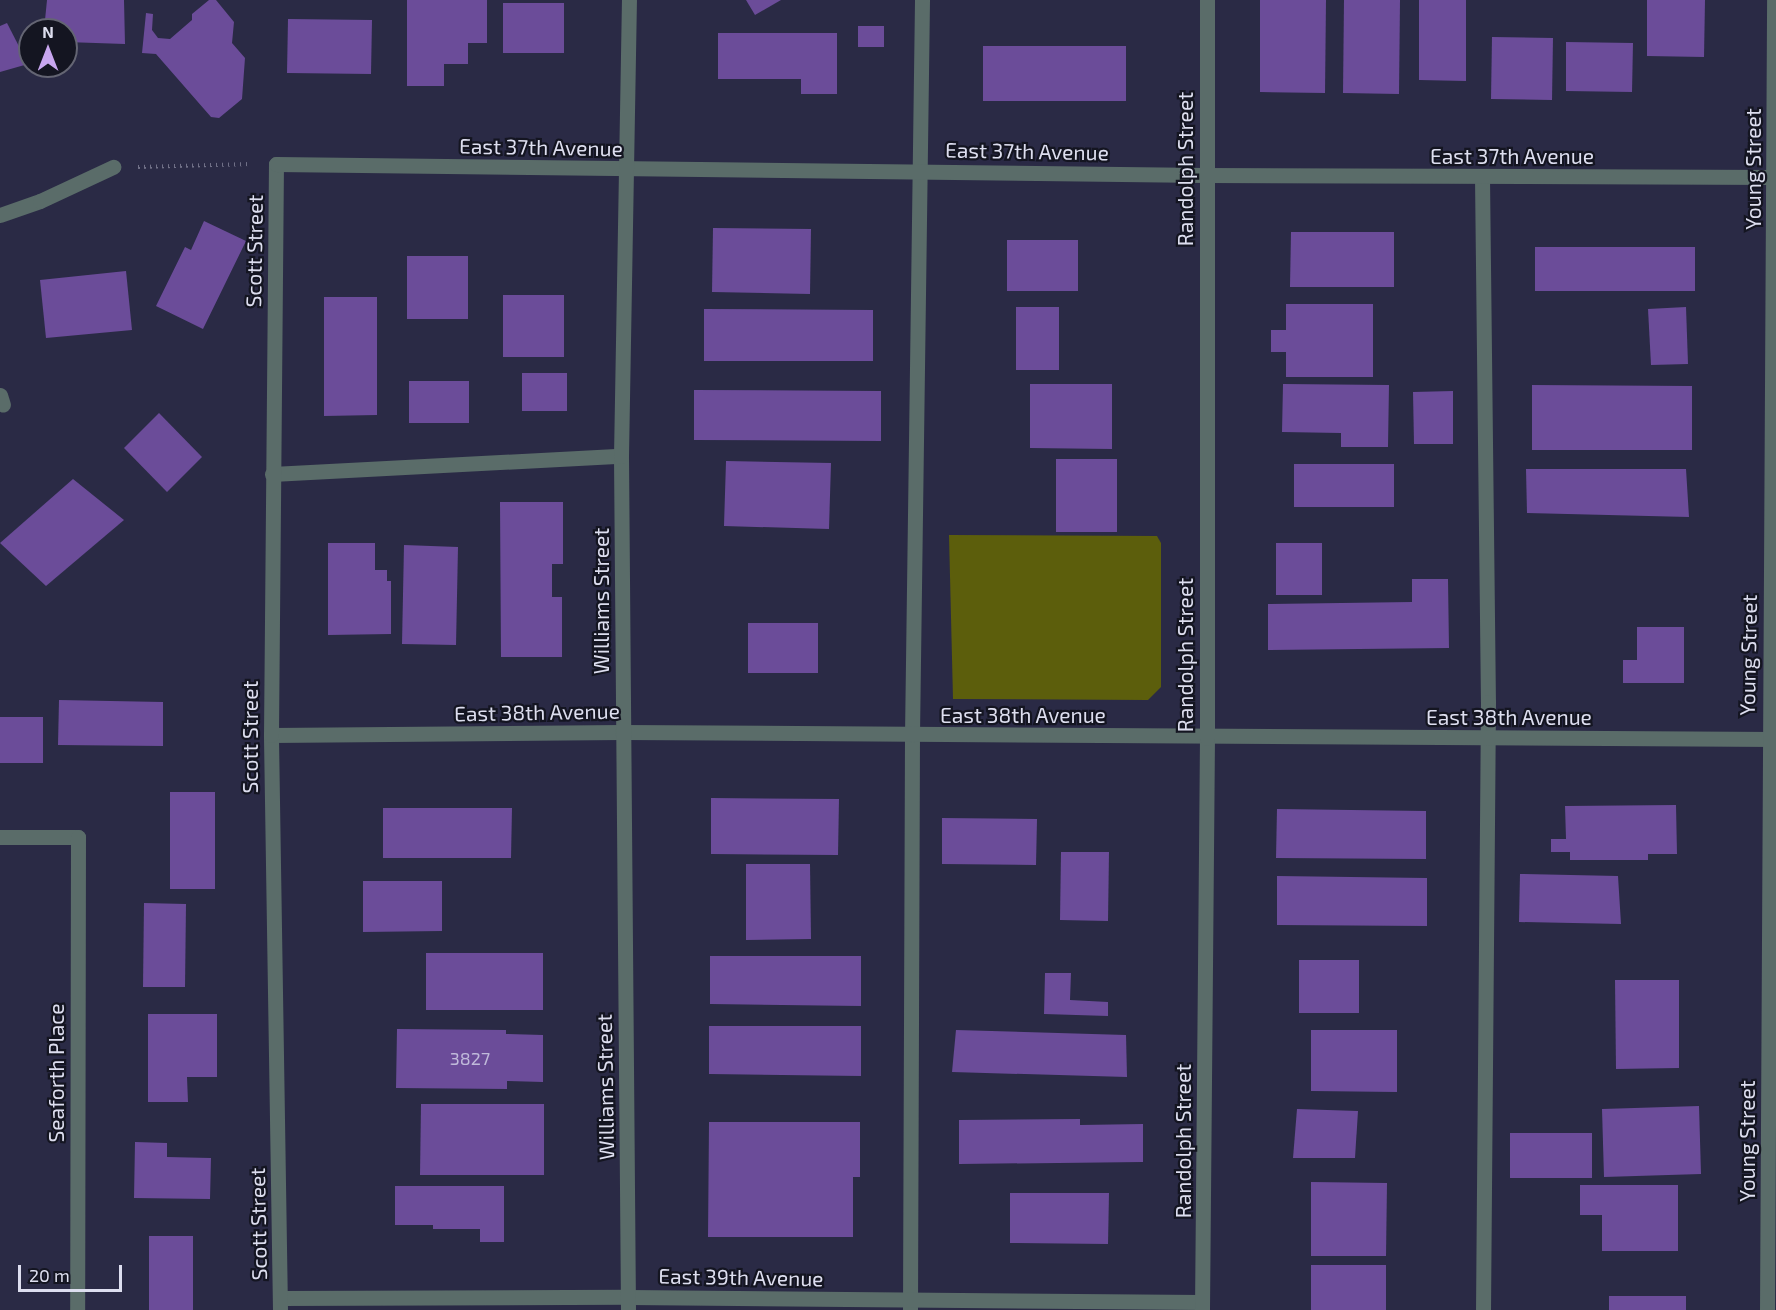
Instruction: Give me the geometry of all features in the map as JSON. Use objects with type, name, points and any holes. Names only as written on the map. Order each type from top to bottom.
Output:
[{"type":"street","name":"Williams Street","points":[[628,1304],[621,456],[629,0]]},
{"type":"street","points":[[910,1305],[912,735],[922,0]]},
{"type":"street","name":"Randolph Street","points":[[1202,1306],[1207,738],[1205,175],[1207,0]]},
{"type":"street","name":"Young Street","points":[[1767,1310],[1772,739],[1774,0]]},
{"type":"street","name":"East 37th Avenue","points":[[276,165],[1205,175],[1775,177]]},
{"type":"street","name":"Scott Street","points":[[276,165],[271,735],[280,1304]]},
{"type":"street","points":[[0,215],[40,201],[113,167]]},
{"type":"street","points":[[1482,177],[1488,738],[1483,1310]]},
{"type":"street","points":[[272,474],[621,456]]},
{"type":"street","name":"East 38th Avenue","points":[[271,735],[622,732],[1207,738],[1772,739]]},
{"type":"street","name":"Seaforth Place","points":[[0,837],[78,837],[76,1310]]},
{"type":"street","name":"East 39th Avenue","points":[[280,1304],[1202,1306]]},
{"type":"path","points":[[113,167],[276,165]]},
{"type":"shaded area","points":[[949,535],[1157,536],[1161,543],[1161,687],[1148,700],[953,699]]},
{"type":"building","points":[[47,0],[124,0],[125,44],[78,42],[78,18],[45,18]]},
{"type":"building","points":[[209,0],[216,0],[234,22],[232,43],[245,58],[242,99],[219,118],[211,117],[156,54],[142,53],[146,13],[153,14],[152,30],[158,38],[170,39],[192,20],[192,14]]},
{"type":"building","points":[[407,0],[487,0],[487,43],[468,43],[468,64],[444,64],[444,86],[407,86]]},
{"type":"building","points":[[746,0],[781,0],[755,15]]},
{"type":"building","points":[[1260,0],[1326,0],[1325,93],[1260,92]]},
{"type":"building","points":[[1344,0],[1400,0],[1399,94],[1343,93]]},
{"type":"building","points":[[1419,0],[1466,0],[1466,81],[1419,80]]},
{"type":"building","points":[[1647,0],[1705,0],[1704,57],[1647,56]]},
{"type":"building","points":[[503,3],[564,3],[564,53],[503,53]]},
{"type":"building","points":[[288,19],[372,20],[371,74],[287,73]]},
{"type":"building","points":[[7,23],[18,44],[18,67],[0,72],[0,26]]},
{"type":"building","points":[[858,26],[884,26],[884,47],[858,47]]},
{"type":"building","points":[[718,33],[837,33],[837,94],[801,94],[801,79],[718,79]]},
{"type":"building","points":[[1492,37],[1553,38],[1552,100],[1491,99]]},
{"type":"building","points":[[1566,42],[1633,43],[1632,92],[1566,91]]},
{"type":"building","points":[[983,46],[1126,46],[1126,101],[983,101]]},
{"type":"building","points":[[204,221],[246,241],[203,329],[156,306],[185,247],[191,250]]},
{"type":"building","points":[[713,228],[811,229],[810,294],[712,292]]},
{"type":"building","points":[[1291,232],[1394,232],[1394,287],[1290,287]]},
{"type":"building","points":[[1007,240],[1078,240],[1078,291],[1007,291]]},
{"type":"building","points":[[1535,247],[1695,247],[1695,291],[1535,291]]},
{"type":"building","points":[[407,256],[468,256],[468,319],[407,319]]},
{"type":"building","points":[[126,271],[132,330],[46,338],[40,280]]},
{"type":"building","points":[[503,295],[564,295],[564,357],[503,357]]},
{"type":"building","points":[[324,297],[377,297],[377,415],[324,416]]},
{"type":"building","points":[[1286,304],[1373,304],[1373,377],[1286,377],[1286,352],[1271,352],[1271,330],[1286,330]]},
{"type":"building","points":[[1016,307],[1059,307],[1059,370],[1016,370]]},
{"type":"building","points":[[1686,307],[1688,364],[1651,365],[1648,309]]},
{"type":"building","points":[[704,309],[873,310],[873,361],[704,361]]},
{"type":"building","points":[[522,373],[567,373],[567,411],[522,411]]},
{"type":"building","points":[[409,381],[469,381],[469,423],[409,423]]},
{"type":"building","points":[[1030,384],[1112,384],[1112,449],[1030,448]]},
{"type":"building","points":[[1283,384],[1389,385],[1388,447],[1341,447],[1341,433],[1282,432]]},
{"type":"building","points":[[1532,385],[1692,386],[1692,450],[1532,450]]},
{"type":"building","points":[[694,390],[881,391],[881,441],[694,440]]},
{"type":"building","points":[[1453,391],[1453,444],[1414,444],[1413,392]]},
{"type":"building","points":[[159,413],[202,457],[167,492],[124,448]]},
{"type":"building","points":[[1056,459],[1117,459],[1117,532],[1056,532]]},
{"type":"building","points":[[726,461],[831,463],[829,529],[724,526]]},
{"type":"building","points":[[1294,464],[1394,464],[1394,507],[1294,507]]},
{"type":"building","points":[[1526,469],[1686,469],[1689,517],[1527,513]]},
{"type":"building","points":[[73,479],[124,520],[46,586],[0,543]]},
{"type":"building","points":[[500,502],[563,502],[563,564],[552,564],[552,597],[562,597],[562,657],[501,657]]},
{"type":"building","points":[[328,543],[375,543],[375,570],[387,570],[387,581],[391,581],[391,634],[328,635]]},
{"type":"building","points":[[1276,543],[1322,543],[1322,595],[1276,595]]},
{"type":"building","points":[[404,545],[458,547],[456,645],[402,644]]},
{"type":"building","points":[[1412,579],[1448,579],[1449,648],[1268,650],[1268,604],[1412,602]]},
{"type":"building","points":[[748,623],[818,623],[818,673],[748,673]]},
{"type":"building","points":[[1637,627],[1684,627],[1684,683],[1623,683],[1623,660],[1637,660]]},
{"type":"building","points":[[59,700],[163,702],[163,746],[58,745]]},
{"type":"building","points":[[0,717],[43,717],[43,763],[0,763]]},
{"type":"building","points":[[170,792],[215,792],[215,889],[170,889]]},
{"type":"building","points":[[711,798],[839,799],[838,855],[711,854]]},
{"type":"building","points":[[1676,805],[1677,854],[1648,854],[1648,860],[1570,860],[1570,852],[1551,852],[1551,839],[1566,839],[1565,806]]},
{"type":"building","points":[[383,808],[512,808],[511,858],[383,858]]},
{"type":"building","points":[[1277,809],[1426,811],[1426,859],[1276,858]]},
{"type":"building","points":[[942,818],[1037,819],[1036,865],[942,864]]},
{"type":"building","points":[[1061,852],[1109,852],[1108,921],[1060,920]]},
{"type":"building","points":[[746,864],[810,864],[811,939],[746,940]]},
{"type":"building","points":[[1520,874],[1618,876],[1621,924],[1519,922]]},
{"type":"building","points":[[1277,876],[1427,878],[1427,926],[1277,925]]},
{"type":"building","points":[[363,881],[442,881],[442,931],[363,932]]},
{"type":"building","points":[[144,903],[186,904],[185,987],[143,987]]},
{"type":"building","points":[[426,953],[543,953],[543,1010],[426,1010]]},
{"type":"building","points":[[710,956],[861,956],[861,1006],[710,1004]]},
{"type":"building","points":[[1299,960],[1359,960],[1359,1013],[1299,1013]]},
{"type":"building","points":[[1045,973],[1071,973],[1070,1000],[1108,1002],[1108,1016],[1044,1014]]},
{"type":"building","points":[[1615,980],[1679,980],[1679,1068],[1616,1069]]},
{"type":"building","points":[[148,1014],[217,1014],[217,1077],[187,1077],[188,1102],[148,1102]]},
{"type":"building","points":[[709,1026],[861,1026],[861,1076],[709,1074]]},
{"type":"building","points":[[397,1029],[506,1030],[506,1034],[543,1035],[543,1082],[507,1081],[507,1089],[396,1088]]},
{"type":"building","points":[[956,1030],[1126,1035],[1127,1077],[952,1072]]},
{"type":"building","points":[[1311,1030],[1397,1030],[1397,1092],[1311,1091]]},
{"type":"building","points":[[421,1104],[544,1104],[544,1175],[420,1175]]},
{"type":"building","points":[[1699,1106],[1701,1174],[1604,1177],[1602,1109]]},
{"type":"building","points":[[1297,1109],[1358,1111],[1355,1158],[1293,1158]]},
{"type":"building","points":[[1080,1119],[1080,1125],[1143,1124],[1143,1162],[959,1164],[959,1120]]},
{"type":"building","points":[[709,1122],[860,1122],[860,1177],[853,1177],[853,1237],[708,1237]]},
{"type":"building","points":[[1510,1133],[1592,1133],[1592,1178],[1510,1178]]},
{"type":"building","points":[[135,1142],[167,1143],[167,1157],[211,1158],[210,1199],[134,1198]]},
{"type":"building","points":[[1311,1182],[1387,1183],[1386,1256],[1311,1256]]},
{"type":"building","points":[[1580,1185],[1678,1185],[1678,1251],[1602,1251],[1602,1215],[1580,1215]]},
{"type":"building","points":[[395,1186],[504,1186],[504,1242],[480,1242],[480,1229],[433,1229],[433,1225],[395,1225]]},
{"type":"building","points":[[1010,1193],[1109,1193],[1108,1244],[1010,1243]]},
{"type":"building","points":[[149,1236],[193,1236],[193,1310],[149,1310]]},
{"type":"building","points":[[1311,1265],[1386,1265],[1386,1310],[1311,1310]]},
{"type":"building","points":[[1609,1296],[1686,1296],[1686,1310],[1609,1310]]}]
